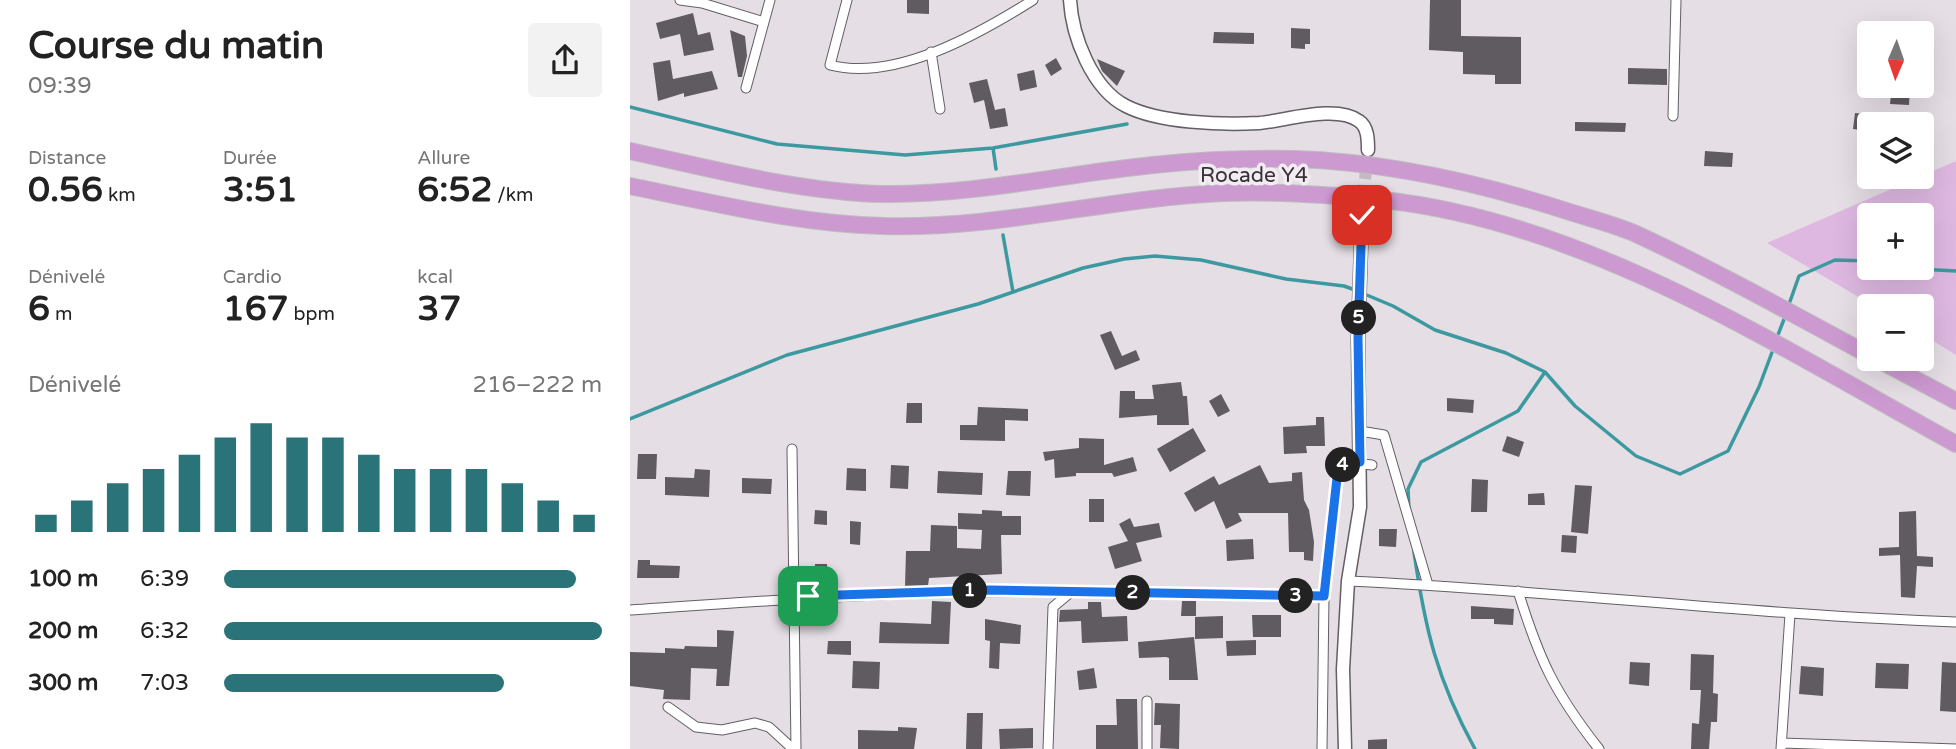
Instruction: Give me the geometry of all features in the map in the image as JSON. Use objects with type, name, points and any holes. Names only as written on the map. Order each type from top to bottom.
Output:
[{"type":"highway","name":"Rocade Y4","points":[[630,151],[768,180],[885,194],[1009,185],[1151,165],[1216,159],[1298,159],[1391,169],[1474,185],[1631,232],[1738,284],[1857,348]]},
{"type":"highway","name":"Rocade Y4","points":[[630,186],[812,220],[886,226],[1013,219],[1224,193],[1298,194],[1387,201],[1535,234],[1616,264],[1807,361],[1956,444]]},
{"type":"highway","points":[[1900,371],[1956,401]]},
{"type":"street","points":[[680,0],[702,1],[764,22]]},
{"type":"street","points":[[747,88],[770,0]]},
{"type":"street","points":[[847,0],[830,65],[845,69],[886,66],[931,52],[971,36],[1033,0]]},
{"type":"street","points":[[1070,0],[1079,43],[1096,75],[1126,106],[1167,118],[1215,123],[1260,123],[1338,113],[1359,120],[1365,127],[1368,150]]},
{"type":"street","points":[[1673,117],[1676,0]]},
{"type":"street","points":[[931,52],[940,108]]},
{"type":"street","points":[[1345,749],[1343,669],[1348,581],[1366,463],[1360,431],[1358,338],[1362,215]]},
{"type":"street","points":[[1360,431],[1384,435],[1429,585]]},
{"type":"street","points":[[792,449],[794,749]]},
{"type":"street","points":[[1322,749],[1324,596],[1338,469],[1345,462],[1366,463]]},
{"type":"street","points":[[1348,581],[1518,591],[1790,614],[1956,622]]},
{"type":"street","points":[[630,610],[794,598],[990,590],[1324,596]]},
{"type":"street","points":[[1518,591],[1536,649],[1550,679],[1566,707],[1599,749]]},
{"type":"street","points":[[1048,749],[1053,607],[1071,592]]},
{"type":"street","points":[[1790,614],[1782,746],[1956,749]]},
{"type":"street","points":[[1147,701],[1147,749]]},
{"type":"street","points":[[668,707],[696,727],[722,730],[755,723],[769,727],[794,749]]},
{"type":"shaded area","points":[[1956,161],[1956,355],[1934,341],[1934,294],[1857,296],[1767,243],[1857,204],[1857,280],[1934,280],[1934,203],[1859,203],[1891,189],[1934,189],[1934,171]]},
{"type":"building","points":[[907,0],[929,0],[929,14],[907,13]]},
{"type":"building","points":[[1430,0],[1461,0],[1461,36],[1521,37],[1521,84],[1495,84],[1495,75],[1463,74],[1463,52],[1429,50]]},
{"type":"building","points":[[693,13],[698,35],[710,32],[714,50],[684,56],[680,34],[660,39],[656,23]]},
{"type":"building","points":[[1291,28],[1310,29],[1310,44],[1305,44],[1305,49],[1291,48]]},
{"type":"building","points":[[730,30],[745,36],[747,56],[742,77],[738,77]]},
{"type":"building","points":[[1214,32],[1254,33],[1254,44],[1213,43]]},
{"type":"building","points":[[1056,58],[1062,69],[1051,76],[1045,65]]},
{"type":"building","points":[[1097,59],[1125,71],[1117,86],[1102,71]]},
{"type":"building","points":[[670,60],[673,79],[712,71],[718,89],[684,97],[684,93],[658,101],[653,63]]},
{"type":"building","points":[[1628,68],[1667,69],[1667,85],[1628,84]]},
{"type":"building","points":[[1034,70],[1037,87],[1020,91],[1017,74]]},
{"type":"building","points":[[987,79],[995,110],[1005,108],[1008,126],[990,129],[984,100],[974,103],[969,83]]},
{"type":"building","points":[[1891,98],[1909,98],[1909,105],[1890,104]]},
{"type":"building","points":[[1855,113],[1857,113],[1857,130],[1853,129]]},
{"type":"building","points":[[1575,122],[1626,123],[1625,132],[1575,131]]},
{"type":"building","points":[[1705,151],[1733,153],[1732,167],[1704,166]]},
{"type":"building","points":[[1111,331],[1122,356],[1136,350],[1140,360],[1115,370],[1100,335]]},
{"type":"building","points":[[1181,382],[1183,396],[1187,396],[1189,425],[1157,425],[1157,415],[1119,418],[1120,391],[1135,391],[1135,399],[1154,399],[1152,385]]},
{"type":"building","points":[[1221,394],[1230,411],[1218,417],[1209,401]]},
{"type":"building","points":[[1447,398],[1474,400],[1473,413],[1447,411]]},
{"type":"building","points":[[907,403],[922,403],[922,423],[906,423]]},
{"type":"building","points":[[978,407],[1028,409],[1028,421],[1005,420],[1005,441],[960,440],[960,425],[977,425]]},
{"type":"building","points":[[1316,417],[1324,417],[1325,446],[1306,446],[1307,453],[1284,454],[1283,427],[1316,425]]},
{"type":"building","points":[[1193,428],[1206,451],[1170,472],[1157,449]]},
{"type":"building","points":[[1507,436],[1524,442],[1519,457],[1502,451]]},
{"type":"building","points":[[1079,438],[1104,439],[1104,465],[1133,457],[1137,471],[1114,477],[1112,473],[1076,473],[1076,476],[1055,478],[1054,459],[1045,461],[1043,452],[1079,448]]},
{"type":"building","points":[[638,454],[657,454],[656,479],[637,479]]},
{"type":"building","points":[[891,465],[909,466],[908,489],[890,488]]},
{"type":"building","points":[[1260,465],[1269,483],[1292,481],[1292,473],[1302,472],[1304,500],[1309,510],[1314,542],[1313,561],[1304,560],[1304,552],[1289,552],[1288,513],[1238,513],[1242,521],[1226,529],[1214,501],[1195,512],[1184,493],[1214,476],[1219,485]]},
{"type":"building","points":[[847,468],[866,469],[866,491],[846,490]]},
{"type":"building","points":[[695,469],[710,470],[709,497],[665,495],[665,477],[694,478]]},
{"type":"building","points":[[938,471],[983,473],[982,495],[937,493]]},
{"type":"building","points":[[1008,471],[1031,471],[1030,496],[1006,495]]},
{"type":"building","points":[[742,478],[772,479],[771,494],[742,493]]},
{"type":"building","points":[[1472,479],[1488,480],[1487,512],[1471,512]]},
{"type":"building","points":[[1575,485],[1592,486],[1588,534],[1571,532]]},
{"type":"building","points":[[1544,493],[1545,505],[1528,505],[1528,494]]},
{"type":"building","points":[[1089,499],[1104,499],[1104,522],[1089,522]]},
{"type":"building","points":[[815,510],[827,511],[827,525],[814,524]]},
{"type":"building","points":[[982,510],[1002,511],[1002,516],[1021,516],[1021,535],[1001,535],[1002,574],[929,578],[928,586],[905,587],[906,551],[930,551],[931,525],[957,526],[957,548],[981,549],[982,530],[958,529],[958,513],[982,514]]},
{"type":"building","points":[[1916,511],[1917,556],[1933,557],[1933,567],[1917,566],[1915,598],[1901,597],[1900,555],[1879,556],[1879,548],[1899,547],[1899,512]]},
{"type":"building","points":[[1130,518],[1134,527],[1159,523],[1162,537],[1136,543],[1142,561],[1115,569],[1108,547],[1128,541],[1119,524]]},
{"type":"building","points":[[850,521],[861,522],[860,545],[850,544]]},
{"type":"building","points":[[1379,529],[1397,529],[1396,547],[1379,546]]},
{"type":"building","points":[[1562,535],[1577,536],[1576,553],[1561,552]]},
{"type":"building","points":[[1253,539],[1254,559],[1227,561],[1226,540]]},
{"type":"building","points":[[638,560],[650,560],[650,565],[680,566],[679,578],[637,578]]},
{"type":"building","points":[[815,564],[827,564],[827,579],[815,578]]},
{"type":"building","points":[[932,601],[951,602],[949,644],[879,643],[880,622],[931,624]]},
{"type":"building","points":[[1182,601],[1196,601],[1196,616],[1181,616]]},
{"type":"building","points":[[1088,602],[1101,602],[1102,617],[1127,616],[1128,641],[1082,643],[1081,621],[1059,622],[1060,610],[1088,609]]},
{"type":"building","points":[[1471,606],[1514,609],[1513,625],[1494,624],[1494,619],[1471,619]]},
{"type":"building","points":[[1252,615],[1281,615],[1281,637],[1253,637]]},
{"type":"building","points":[[1223,616],[1223,638],[1195,639],[1195,617]]},
{"type":"building","points":[[985,619],[1021,625],[1020,644],[1000,643],[999,669],[989,668],[990,641],[985,640]]},
{"type":"building","points":[[717,630],[734,631],[729,686],[716,686],[717,669],[691,668],[690,700],[663,699],[664,690],[630,686],[630,652],[665,653],[665,648],[717,647]]},
{"type":"building","points":[[1194,637],[1198,680],[1169,680],[1169,658],[1139,658],[1138,642]]},
{"type":"building","points":[[1256,640],[1256,655],[1227,656],[1226,641]]},
{"type":"building","points":[[828,641],[851,641],[851,655],[827,654]]},
{"type":"building","points":[[1691,654],[1714,655],[1713,693],[1718,694],[1717,722],[1711,722],[1709,749],[1691,749],[1692,723],[1699,724],[1701,690],[1690,690]]},
{"type":"building","points":[[853,661],[880,662],[879,689],[852,688]]},
{"type":"building","points":[[1630,662],[1650,663],[1649,686],[1629,684]]},
{"type":"building","points":[[1942,662],[1956,663],[1956,712],[1940,711]]},
{"type":"building","points":[[1876,663],[1909,664],[1908,689],[1875,688]]},
{"type":"building","points":[[1801,666],[1824,668],[1823,696],[1799,694]]},
{"type":"building","points":[[1094,668],[1097,688],[1079,690],[1077,671]]},
{"type":"building","points":[[1116,699],[1137,699],[1138,749],[1096,749],[1096,725],[1117,725]]},
{"type":"building","points":[[1155,703],[1180,704],[1179,749],[1160,748],[1161,725],[1154,725]]},
{"type":"building","points":[[967,713],[983,713],[982,749],[966,749]]},
{"type":"building","points":[[898,727],[917,728],[914,749],[858,749],[858,730],[898,731]]},
{"type":"building","points":[[1033,728],[1033,748],[1000,749],[999,729]]},
{"type":"building","points":[[1387,739],[1387,749],[1368,749],[1368,740]]},
{"type":"waterway","points":[[630,107],[777,144],[905,155],[993,148],[1127,124]]},
{"type":"waterway","points":[[993,148],[996,169]]},
{"type":"waterway","points":[[1003,235],[1013,292]]},
{"type":"waterway","points":[[630,419],[787,355],[978,304],[1083,268],[1124,259],[1155,256],[1201,260],[1286,279],[1344,286],[1355,290]]},
{"type":"waterway","points":[[1788,307],[1799,276],[1835,260],[1857,261]]},
{"type":"waterway","points":[[1934,270],[1956,271]]},
{"type":"waterway","points":[[1362,293],[1393,306],[1435,330],[1506,353],[1545,372],[1575,406],[1636,456],[1680,474],[1728,451],[1759,387],[1774,347]]},
{"type":"waterway","points":[[1776,340],[1786,314]]},
{"type":"waterway","points":[[1409,510],[1408,489],[1421,462],[1518,411],[1545,372]]},
{"type":"waterway","points":[[1414,552],[1434,654],[1451,700],[1475,749]]},
{"type":"tunnel","points":[[1362,215],[1367,156]]},
{"type":"route","points":[[808,596],[990,590],[1324,596],[1338,469],[1345,462],[1360,462],[1358,338],[1362,215]]}]
